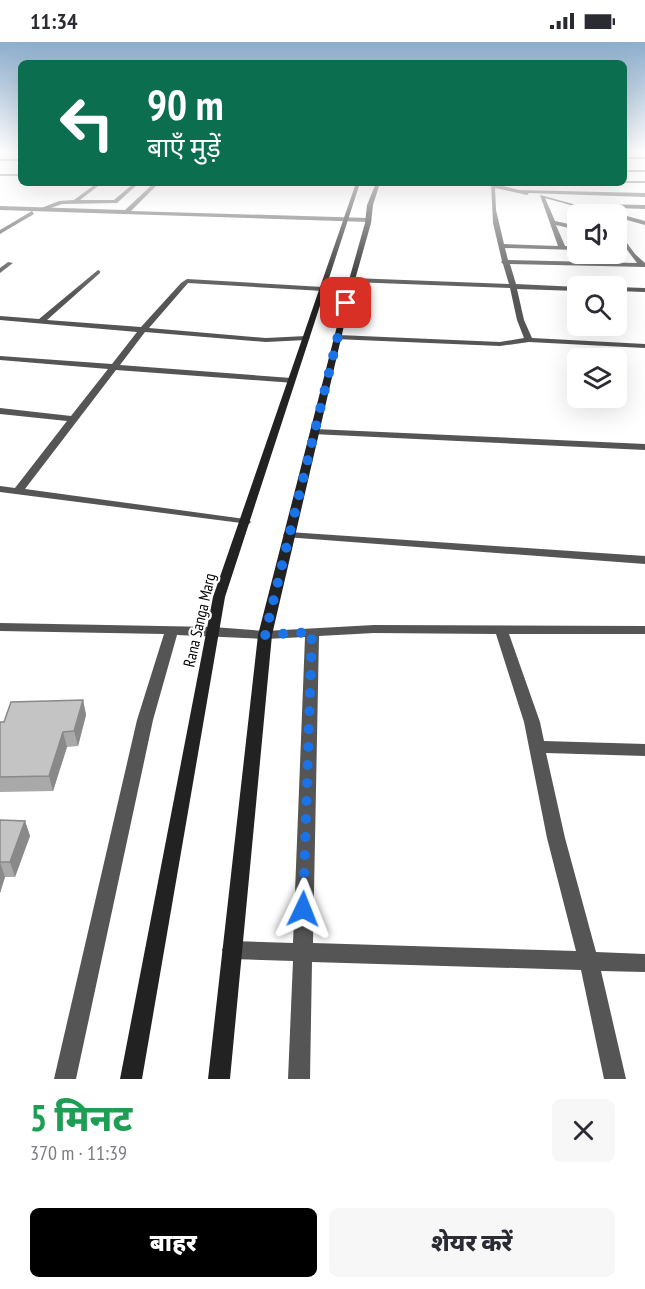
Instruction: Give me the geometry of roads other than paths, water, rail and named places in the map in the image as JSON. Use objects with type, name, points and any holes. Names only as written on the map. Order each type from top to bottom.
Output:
[{"type":"main road","name":"Rana Sanga Marg","points":[[131,1079],[219,597],[352,199]]},
{"type":"main road","points":[[219,1079],[265,635],[372,199]]},
{"type":"street","points":[[42,210],[56,203],[115,202],[118,199]]},
{"type":"street","points":[[120,217],[139,199]]},
{"type":"street","points":[[131,218],[150,199]]},
{"type":"street","points":[[491,199],[504,262],[514,287],[519,322],[529,340]]},
{"type":"street","points":[[543,199],[562,247]]},
{"type":"street","points":[[555,199],[573,204]]},
{"type":"street","points":[[627,206],[645,207]]},
{"type":"street","points":[[0,210],[127,211],[344,222]]},
{"type":"street","points":[[0,210],[131,218],[368,222]]},
{"type":"street","points":[[0,232],[32,213]]},
{"type":"street","points":[[627,218],[645,221]]},
{"type":"street","points":[[552,222],[567,225]]},
{"type":"street","points":[[501,246],[567,247]]},
{"type":"street","points":[[627,247],[644,265]]},
{"type":"street","points":[[504,262],[644,265]]},
{"type":"street","points":[[0,271],[10,263]]},
{"type":"street","points":[[40,322],[99,273]]},
{"type":"street","points":[[352,280],[567,289]]},
{"type":"street","points":[[18,491],[142,331],[188,281],[323,289]]},
{"type":"street","points":[[627,290],[645,290]]},
{"type":"street","points":[[0,318],[266,340],[306,338]]},
{"type":"street","points":[[338,337],[500,344],[529,340],[645,346]]},
{"type":"street","points":[[0,358],[291,381]]},
{"type":"street","points":[[0,411],[73,419]]},
{"type":"street","points":[[315,432],[645,447]]},
{"type":"street","points":[[0,489],[245,522]]},
{"type":"street","points":[[290,535],[645,560]]},
{"type":"street","points":[[0,627],[213,631],[265,635],[374,629],[645,630]]},
{"type":"street","points":[[501,630],[532,722],[556,838],[589,963],[615,1079]]},
{"type":"street","points":[[65,1079],[145,720],[171,632]]},
{"type":"street","points":[[299,1079],[312,632]]},
{"type":"street","points":[[537,747],[645,750]]},
{"type":"street","points":[[232,950],[645,963]]}]
